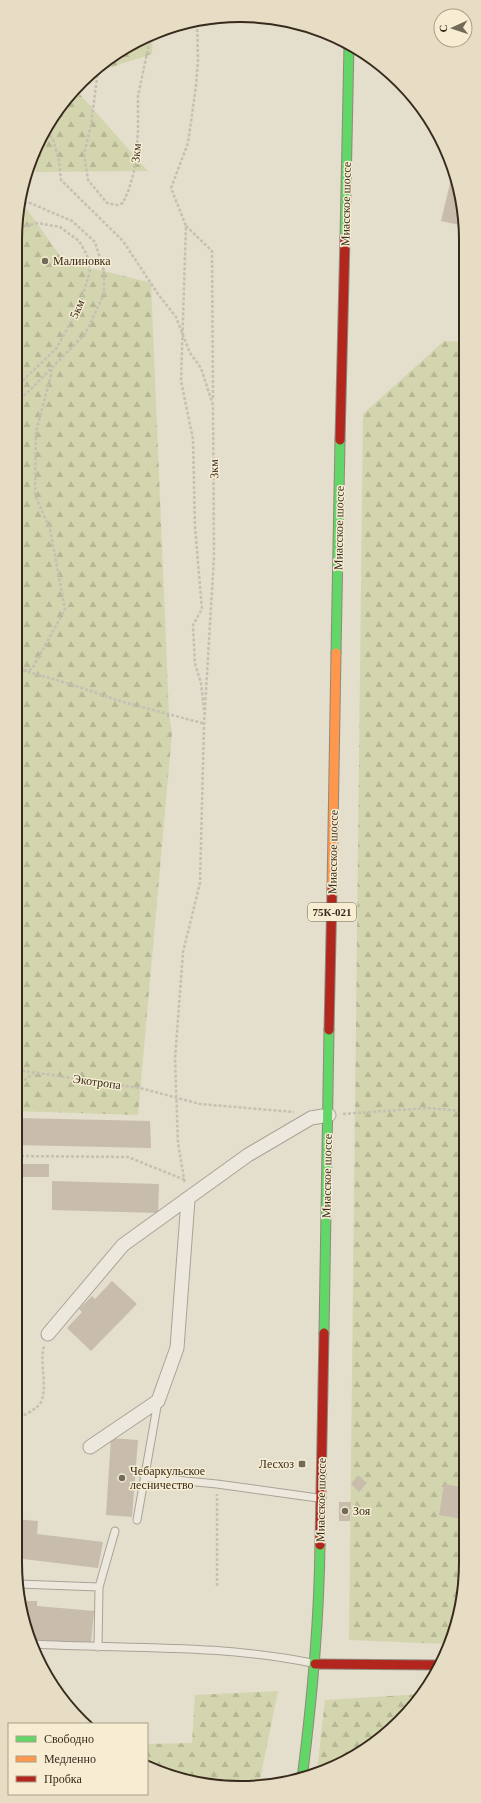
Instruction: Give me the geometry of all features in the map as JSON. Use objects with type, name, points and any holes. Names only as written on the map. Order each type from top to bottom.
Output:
[{"type":"main road","name":"Миасское шоссе","points":[[303,1772],[315,1664],[319,1600],[329,1115],[336,639],[349,50]]},
{"type":"main road","points":[[315,1664],[433,1666]]},
{"type":"street","points":[[48,1334],[123,1245],[188,1200],[248,1155],[311,1118],[329,1115]]},
{"type":"street","points":[[90,1447],[158,1401],[177,1348],[188,1200]]},
{"type":"lane","points":[[137,1520],[158,1401]]},
{"type":"lane","points":[[144,1477],[217,1484],[320,1498]]},
{"type":"lane","points":[[98,1647],[99,1587],[115,1531]]},
{"type":"lane","points":[[23,1584],[99,1587]]},
{"type":"lane","points":[[38,1644],[177,1649],[273,1655],[315,1664]]},
{"type":"path","points":[[188,1200],[178,1143],[175,1059],[183,952],[200,883],[204,721],[201,683],[195,664],[193,625],[202,609],[195,527],[193,439],[181,380],[186,226],[171,188],[188,143],[198,61],[197,26]]},
{"type":"path","name":"3км","points":[[97,75],[91,125],[84,154],[88,180],[106,203],[117,205],[123,203],[134,171],[138,132],[138,96],[149,43]]},
{"type":"path","name":"3км","points":[[49,135],[53,138],[59,160],[61,180],[123,241],[158,294],[176,317],[190,353],[201,368],[213,405],[214,557],[204,721]]},
{"type":"path","points":[[22,396],[85,334],[104,294],[104,271],[95,242],[72,221],[30,203],[25,203]]},
{"type":"path","name":"5км","points":[[22,227],[37,223],[60,227],[79,241],[87,255],[90,271],[79,308],[56,349],[22,381]]},
{"type":"path","points":[[186,226],[212,251],[213,405]]},
{"type":"path","points":[[24,671],[32,669],[65,609],[50,528],[35,495],[36,432],[52,366]]},
{"type":"path","points":[[24,671],[70,684],[123,702],[200,723],[203,723],[204,721]]},
{"type":"path","name":"Экотропа","points":[[22,1071],[140,1088],[200,1104],[300,1113],[311,1118]]},
{"type":"path","points":[[22,1081],[34,1072]]},
{"type":"path","points":[[329,1115],[427,1108],[459,1111]]},
{"type":"path","points":[[22,1156],[128,1157],[204,1188]]},
{"type":"path","points":[[22,1416],[35,1408],[41,1402],[44,1381],[42,1353],[48,1334]]},
{"type":"path","points":[[217,1484],[217,1586]]},
{"type":"green space","points":[[153,41],[152,54],[104,69],[131,51]]},
{"type":"green space","points":[[79,93],[148,171],[33,172],[51,131],[67,107]]},
{"type":"green space","points":[[25,206],[65,263],[151,283],[169,715],[172,733],[138,1115],[22,1111],[22,226]]},
{"type":"green space","points":[[444,341],[459,342],[459,1577],[452,1619],[443,1644],[349,1640],[363,414]]},
{"type":"green space","points":[[278,1691],[260,1780],[226,1781],[198,1777],[184,1774],[148,1760],[148,1744],[192,1743],[195,1695]]},
{"type":"green space","points":[[415,1694],[405,1707],[374,1736],[350,1752],[318,1766],[325,1700]]},
{"type":"building","points":[[451,180],[459,225],[441,221]]},
{"type":"building","points":[[22,1118],[150,1121],[151,1148],[22,1145]]},
{"type":"building","points":[[22,1164],[49,1164],[49,1177],[22,1177]]},
{"type":"building","points":[[52,1181],[159,1184],[158,1213],[52,1210]]},
{"type":"building","points":[[112,1281],[137,1304],[91,1351],[67,1328],[82,1312],[79,1309],[92,1296],[95,1299]]},
{"type":"building","name":"Чебаркульское лесничество","points":[[111,1438],[138,1440],[132,1517],[106,1515]]},
{"type":"building","points":[[358,1475],[367,1483],[359,1492],[351,1484]]},
{"type":"building","points":[[444,1484],[459,1486],[459,1518],[439,1515]]},
{"type":"building","name":"Зоя","points":[[339,1502],[351,1502],[350,1521],[339,1521]]},
{"type":"building","points":[[22,1520],[38,1521],[37,1534],[103,1542],[98,1568],[22,1559]]},
{"type":"building","points":[[25,1601],[37,1601],[37,1606],[94,1611],[91,1643],[37,1640],[29,1619]]},
{"type":"traffic: fast","points":[[345,237],[349,50]]},
{"type":"traffic: fast","points":[[336,653],[340,440]]},
{"type":"traffic: fast","points":[[324,1333],[329,1030]]},
{"type":"traffic: fast","points":[[303,1772],[314,1662],[320,1545]]},
{"type":"traffic: slow","points":[[332,890],[336,653]]},
{"type":"traffic: jam","points":[[340,440],[345,237]]},
{"type":"traffic: jam","points":[[329,1030],[332,890]]},
{"type":"traffic: jam","points":[[320,1545],[324,1333]]},
{"type":"traffic: jam","points":[[315,1664],[433,1665]]},
{"type":"place","name":"Малиновка","points":[[45,261]]},
{"type":"place","name":"Лесхоз","points":[[302,1464]]},
{"type":"place","name":"Чебаркульское лесничество","points":[[122,1478]]},
{"type":"place","name":"Зоя","points":[[345,1511]]}]
